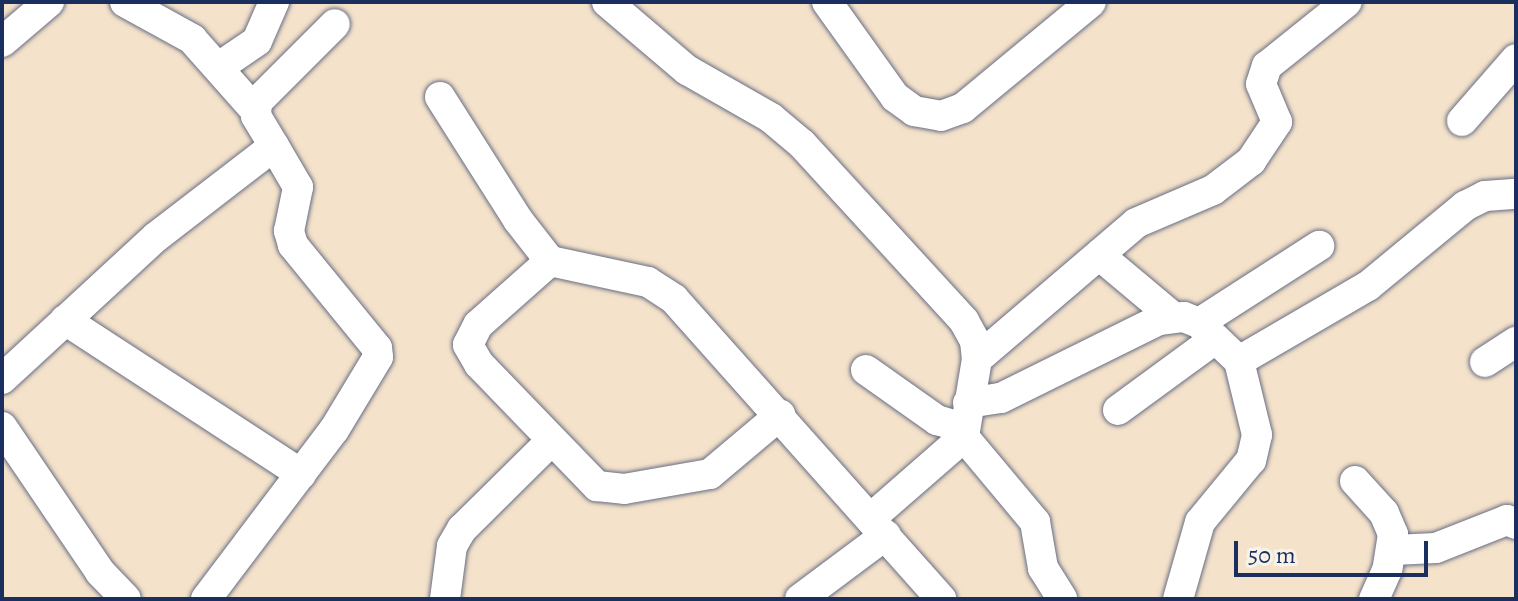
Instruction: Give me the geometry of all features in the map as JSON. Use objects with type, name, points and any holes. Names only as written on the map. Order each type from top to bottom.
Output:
[{"type":"street","points":[[2,42],[49,2]]},
{"type":"street","points":[[125,2],[179,30],[219,67],[254,109],[298,187],[289,231],[293,245],[372,342],[378,357],[345,415],[206,599]]},
{"type":"street","points":[[219,67],[257,41],[274,2]]},
{"type":"street","points":[[607,2],[668,55],[771,118],[828,168],[964,321],[975,341],[977,359],[965,423],[1028,510],[1039,534],[1043,568],[1062,599]]},
{"type":"street","points":[[827,2],[895,97],[914,111],[941,116],[963,108],[1091,2]]},
{"type":"street","points":[[977,359],[1152,212],[1213,190],[1251,161],[1277,122],[1261,84],[1267,66],[1347,2]]},
{"type":"street","points":[[254,109],[335,24]]},
{"type":"street","points":[[1462,121],[1516,59]]},
{"type":"street","points":[[440,97],[518,220],[550,261],[660,288],[780,415],[941,599]]},
{"type":"street","points":[[2,379],[156,237],[274,146]]},
{"type":"street","points":[[1239,361],[1368,286],[1465,206],[1485,196],[1516,194]]},
{"type":"street","points":[[1118,410],[1196,326],[1319,246]]},
{"type":"street","points":[[1099,255],[1239,361],[1257,435],[1255,449],[1200,522],[1178,599]]},
{"type":"street","points":[[550,261],[478,325],[468,345],[551,441],[597,486],[624,489],[710,474],[780,415]]},
{"type":"street","points":[[65,320],[301,474]]},
{"type":"street","points":[[800,599],[879,527],[965,423],[1001,398],[1127,334],[1196,326]]},
{"type":"street","points":[[1485,362],[1516,342]]},
{"type":"street","points":[[866,370],[937,420],[965,423]]},
{"type":"street","points":[[2,427],[100,572],[126,599]]},
{"type":"street","points":[[445,599],[452,546],[462,529],[551,441]]},
{"type":"street","points":[[1355,481],[1391,524],[1393,550],[1374,599]]},
{"type":"street","points":[[1393,550],[1436,548],[1507,520],[1516,524]]}]
